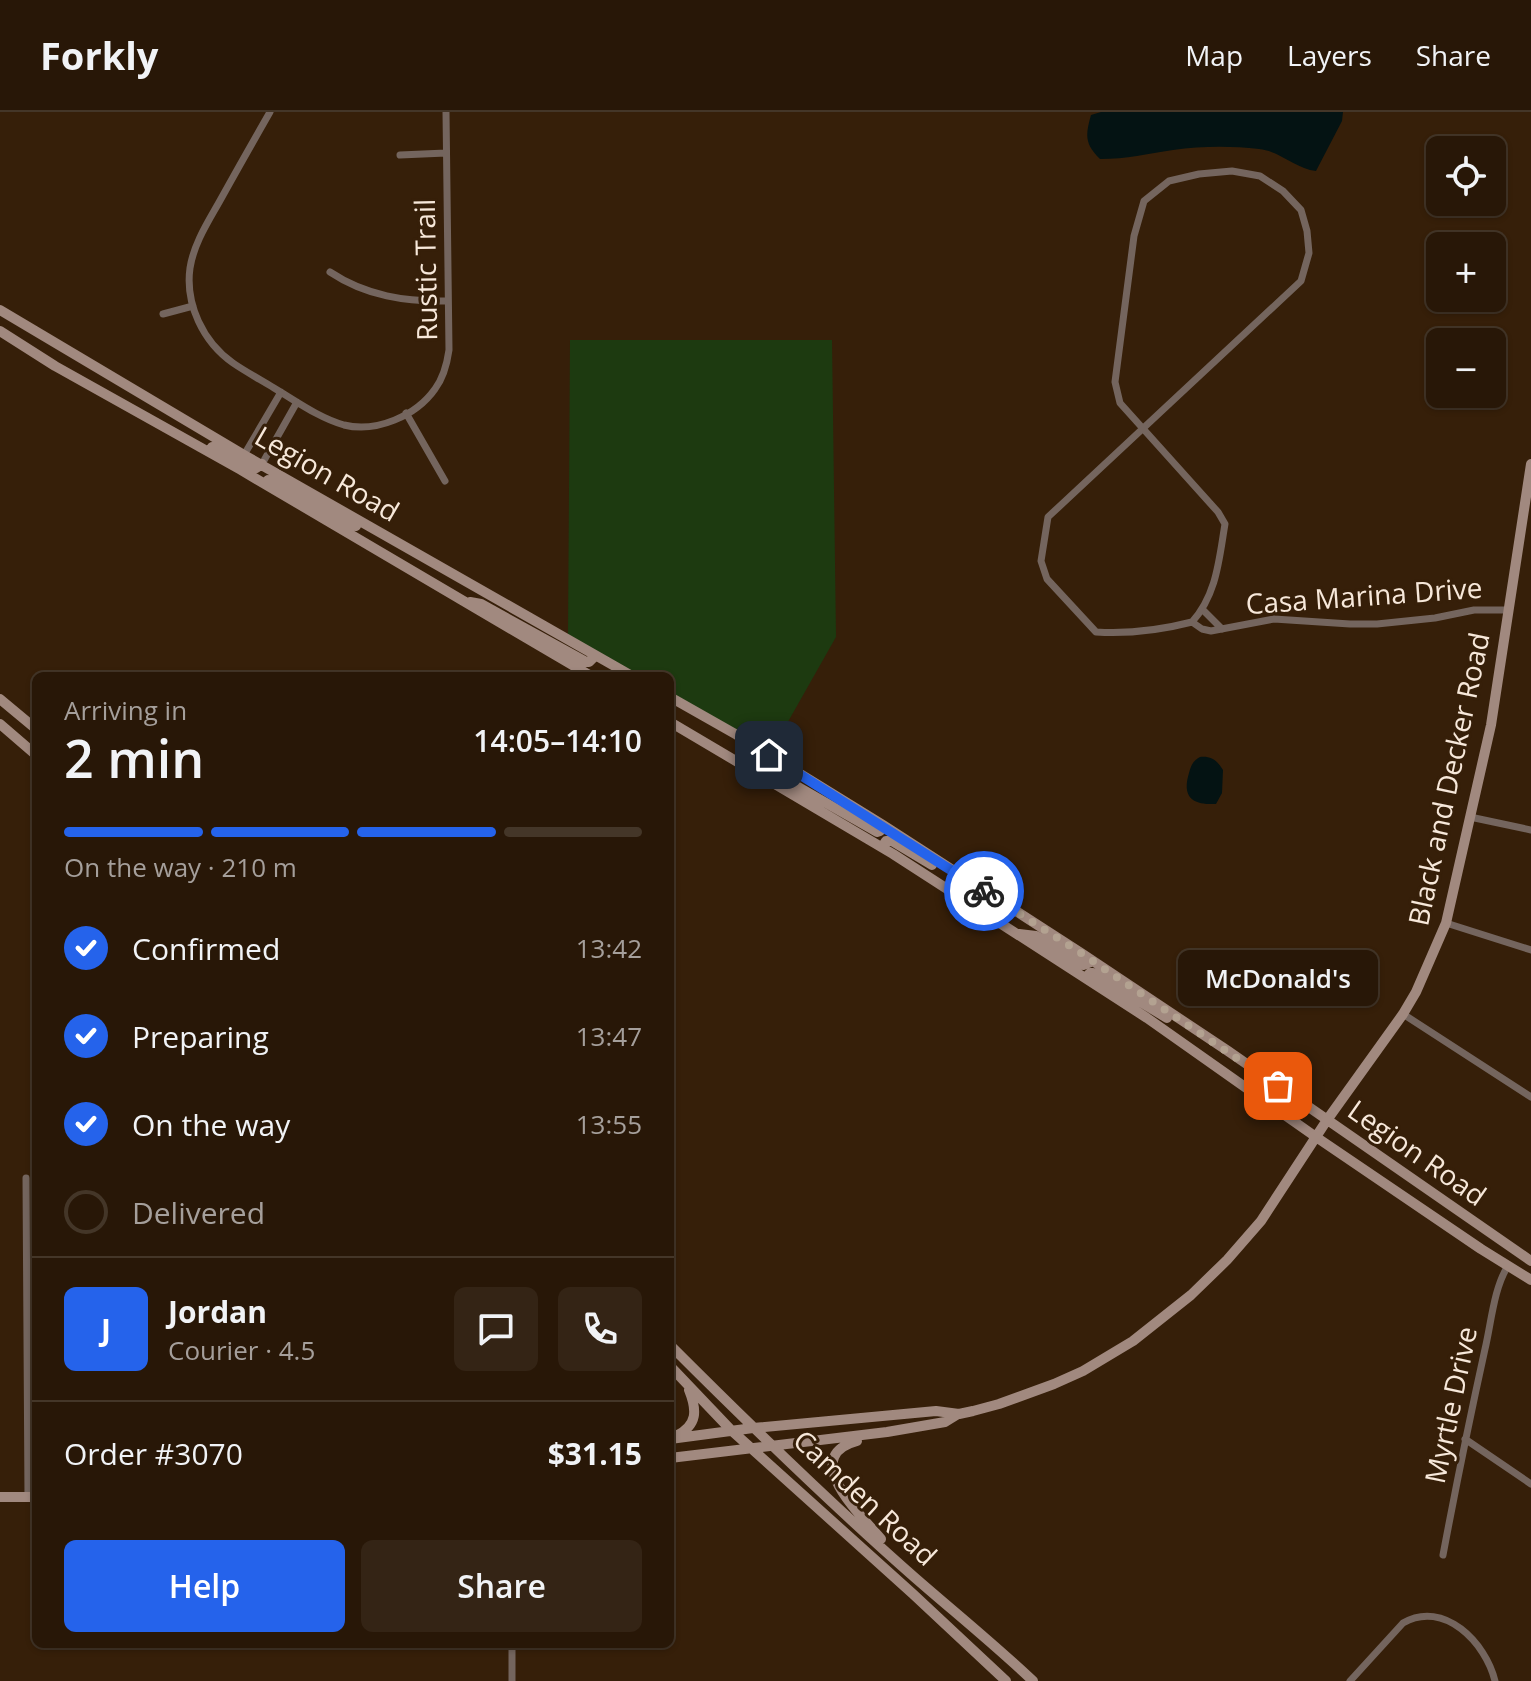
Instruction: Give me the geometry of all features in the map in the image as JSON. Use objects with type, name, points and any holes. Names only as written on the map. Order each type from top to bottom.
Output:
[{"type":"main road","name":"Legion Road","points":[[0,310],[244,455],[625,672]]},
{"type":"main road","name":"Legion Road","points":[[0,331],[581,672]]},
{"type":"main road","points":[[170,431],[179,430],[250,467],[256,468],[262,464]]},
{"type":"main road","name":"Black and Decker Road","points":[[959,1414],[999,1404],[1054,1384],[1109,1356],[1161,1320],[1215,1272],[1277,1200],[1327,1120],[1403,1014],[1446,923],[1491,725],[1531,464]]},
{"type":"main road","points":[[260,482],[268,479],[391,545],[405,547]]},
{"type":"main road","points":[[464,602],[481,604],[586,662],[595,656]]},
{"type":"main road","points":[[0,699],[32,726]]},
{"type":"main road","name":"Legion Road","points":[[674,699],[883,825],[1093,961],[1531,1261]]},
{"type":"main road","points":[[0,724],[32,752]]},
{"type":"main road","name":"Legion Road","points":[[674,724],[882,847],[1147,1018],[1316,1137],[1531,1280]]},
{"type":"main road","points":[[733,759],[765,768],[877,832],[883,825]]},
{"type":"main road","points":[[882,847],[886,841],[892,841],[987,899],[1007,906]]},
{"type":"main road","points":[[1017,934],[1036,936],[1083,965],[1093,961]]},
{"type":"main road","points":[[1085,978],[1093,973],[1162,1015],[1195,1029]]},
{"type":"main road","name":"Camden Road","points":[[674,1349],[753,1428],[914,1577],[1033,1681]]},
{"type":"main road","name":"Camden Road","points":[[674,1370],[750,1448],[1006,1681]]},
{"type":"main road","points":[[674,1437],[686,1431],[692,1423],[695,1410],[687,1384]]},
{"type":"main road","points":[[674,1438],[731,1430],[936,1411],[959,1414]]},
{"type":"main road","points":[[674,1458],[887,1432],[945,1422],[959,1414]]},
{"type":"main road","points":[[887,1432],[840,1448],[834,1458],[834,1480],[914,1577]]},
{"type":"main road","points":[[0,1497],[32,1497]]},
{"type":"street","name":"Rustic Trail","points":[[270,112],[194,251],[189,279],[193,306],[207,336],[224,356],[329,420],[355,427],[381,424],[406,413],[428,398],[447,365],[446,112]]},
{"type":"street","points":[[400,155],[446,153]]},
{"type":"street","points":[[1143,429],[1048,517],[1041,561],[1047,579],[1096,632],[1118,633],[1192,622],[1203,610],[1216,579],[1225,524],[1218,512],[1143,429],[1119,401],[1115,382],[1134,236],[1144,201],[1169,181],[1199,174],[1231,171],[1260,176],[1283,191],[1301,210],[1309,252],[1301,281],[1143,429]]},
{"type":"street","points":[[330,272],[358,288],[378,294],[423,302],[448,301]]},
{"type":"street","points":[[163,314],[193,306]]},
{"type":"street","points":[[244,455],[281,392]]},
{"type":"street","points":[[262,464],[297,402]]},
{"type":"street","points":[[406,413],[445,481]]},
{"type":"street","name":"Casa Marina Drive","points":[[1203,610],[1222,629]]},
{"type":"street","name":"Casa Marina Drive","points":[[1202,629],[1211,631],[1274,619],[1377,624],[1474,610],[1509,610]]},
{"type":"street","points":[[1192,622],[1202,629],[1213,619]]},
{"type":"street","points":[[1470,817],[1531,830]]},
{"type":"street","points":[[1446,923],[1531,950]]},
{"type":"street","points":[[1403,1014],[1531,1097]]},
{"type":"street","points":[[26,1178],[32,1497]]},
{"type":"street","name":"Myrtle Drive","points":[[1443,1555],[1465,1439],[1502,1275],[1508,1266]]},
{"type":"street","points":[[1465,1439],[1531,1484]]},
{"type":"street","points":[[1350,1681],[1403,1623],[1429,1616],[1452,1622],[1469,1636],[1485,1656],[1495,1681]]},
{"type":"street","points":[[512,1648],[512,1681]]},
{"type":"green space","points":[[570,340],[832,340],[836,637],[772,750],[674,695],[674,672],[633,672],[568,636]]},
{"type":"shaded area","points":[[1101,112],[1343,112],[1342,121],[1316,171],[1267,150],[1238,147],[1195,148],[1100,159],[1091,149],[1087,134],[1091,115]]},
{"type":"shaded area","points":[[1200,757],[1213,759],[1223,770],[1222,793],[1216,804],[1200,803],[1190,798],[1188,793],[1187,781],[1191,768]]},
{"type":"way so far","points":[[984,891],[1278,1086]]},
{"type":"place","name":"McDonald's","points":[[1278,1086]]},
{"type":"route","points":[[769,755],[984,891]]}]
